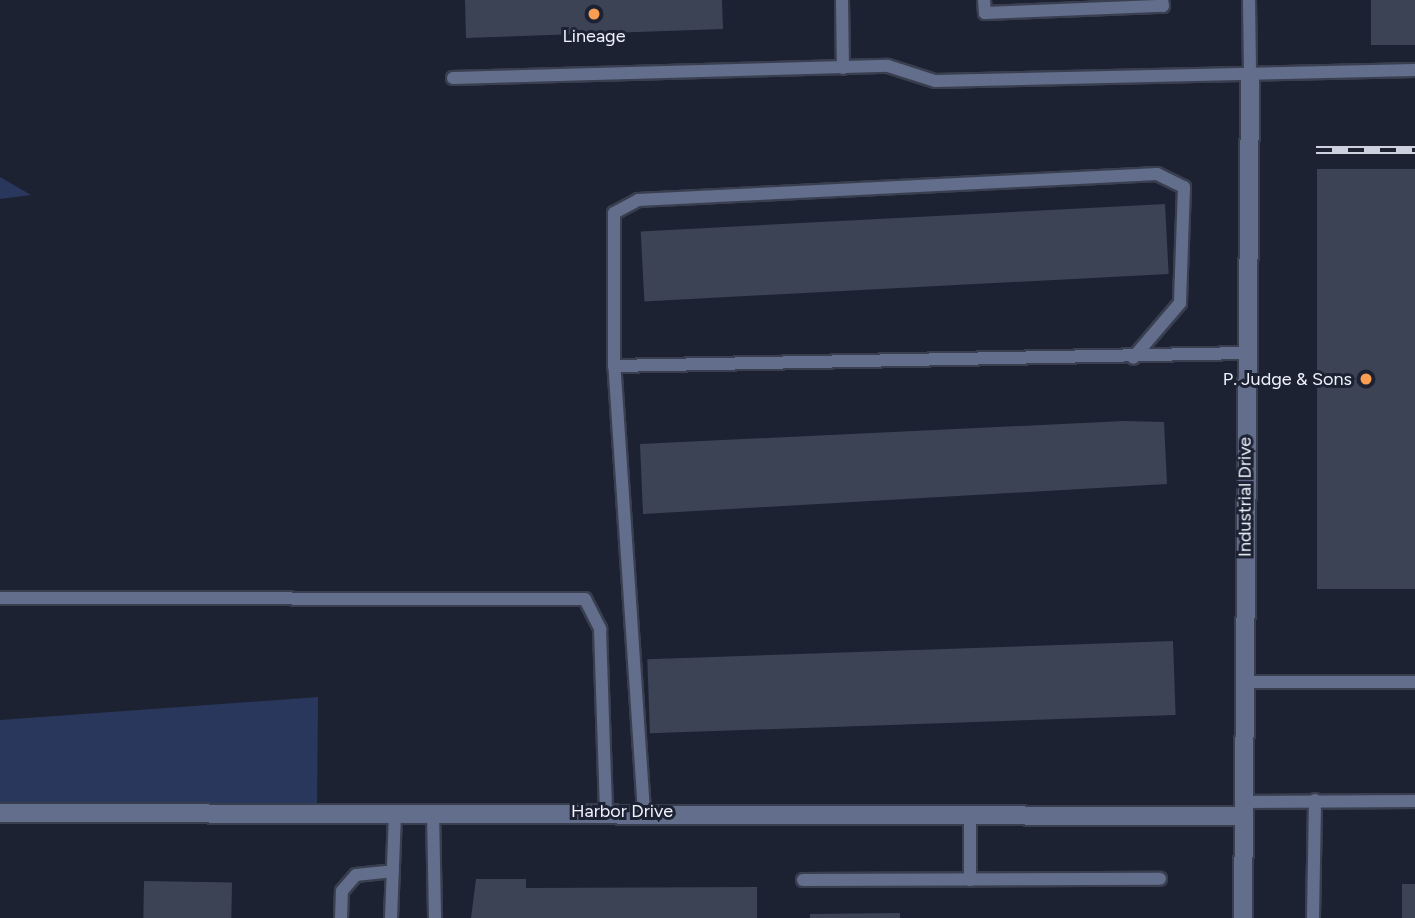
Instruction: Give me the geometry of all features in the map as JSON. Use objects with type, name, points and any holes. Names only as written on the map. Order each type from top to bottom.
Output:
[{"type":"street","name":"Industrial Drive","points":[[1243,918],[1245,353],[1250,75]]},
{"type":"street","name":"Harbor Drive","points":[[0,813],[644,811],[970,814],[1244,809]]},
{"type":"lane","points":[[842,0],[843,68]]},
{"type":"lane","points":[[984,0],[985,13],[1163,6],[1162,0]]},
{"type":"lane","points":[[1249,0],[1250,75]]},
{"type":"lane","points":[[453,78],[888,66],[935,81],[1415,70]]},
{"type":"lane","points":[[644,811],[614,366],[614,214],[638,200],[1157,174],[1184,187],[1180,303],[1133,358]]},
{"type":"lane","points":[[614,366],[1133,358],[1245,353]]},
{"type":"lane","points":[[0,598],[585,599],[600,629],[606,811]]},
{"type":"lane","points":[[1244,682],[1415,682]]},
{"type":"lane","points":[[1313,918],[1315,800]]},
{"type":"lane","points":[[1244,809],[1315,800],[1415,801]]},
{"type":"lane","points":[[391,918],[395,812]]},
{"type":"lane","points":[[433,812],[435,918]]},
{"type":"lane","points":[[970,814],[970,880]]},
{"type":"lane","points":[[341,918],[342,891],[356,875],[393,871]]},
{"type":"lane","points":[[803,880],[1160,879]]},
{"type":"shaded area","points":[[0,177],[31,195],[0,199]]},
{"type":"shaded area","points":[[318,697],[317,811],[0,805],[0,720]]},
{"type":"building","name":"Lineage","points":[[465,0],[722,0],[723,29],[466,38]]},
{"type":"building","points":[[1371,0],[1415,0],[1415,45],[1371,45]]},
{"type":"building","name":"P. Judge & Sons","points":[[1317,169],[1415,169],[1415,589],[1317,589]]},
{"type":"building","points":[[1165,204],[1169,274],[644,301],[641,231]]},
{"type":"building","points":[[1124,421],[1164,422],[1167,484],[643,514],[640,444]]},
{"type":"building","points":[[1173,641],[1176,715],[650,733],[647,659]]},
{"type":"building","points":[[476,879],[526,879],[526,888],[757,887],[757,918],[471,918]]},
{"type":"building","points":[[144,881],[232,883],[231,918],[143,918]]},
{"type":"building","points":[[1402,884],[1415,884],[1415,918],[1402,918]]},
{"type":"building","points":[[900,913],[900,918],[810,918],[810,914]]},
{"type":"railway","points":[[1316,150],[1415,150]]},
{"type":"place","name":"Lineage","points":[[594,14]]},
{"type":"place","name":"P. Judge & Sons","points":[[1366,379]]}]
